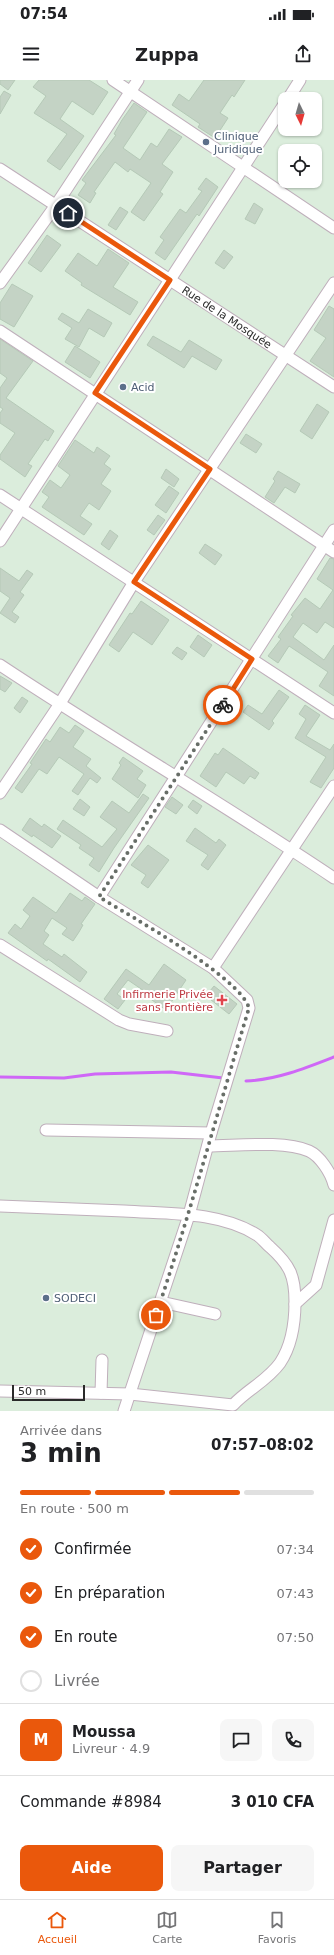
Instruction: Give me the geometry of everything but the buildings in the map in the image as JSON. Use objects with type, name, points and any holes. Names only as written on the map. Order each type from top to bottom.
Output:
[{"type":"street","points":[[113,80],[334,228]]},
{"type":"street","points":[[0,283],[56,205],[138,80]]},
{"type":"street","points":[[292,92],[300,80]]},
{"type":"street","points":[[0,540],[278,114]]},
{"type":"street","name":"Rue de la Mosquée","points":[[0,169],[334,387]]},
{"type":"street","points":[[0,793],[59,704],[134,582],[287,356],[334,283]]},
{"type":"street","points":[[0,332],[95,393],[334,552]]},
{"type":"street","points":[[0,495],[334,713]]},
{"type":"street","points":[[99,897],[334,530]]},
{"type":"street","points":[[0,665],[59,704],[177,776],[334,878]]},
{"type":"street","points":[[213,968],[293,850],[334,786]]},
{"type":"street","points":[[0,830],[99,897],[213,968],[247,1000],[249,1008],[211,1134],[189,1215],[124,1411]]},
{"type":"street","points":[[0,945],[119,1020],[166,1031]]},
{"type":"street","points":[[46,1130],[211,1134]]},
{"type":"street","points":[[208,1146],[290,1145],[310,1152],[327,1170],[332,1177],[334,1185]]},
{"type":"street","points":[[0,1206],[189,1215],[224,1221],[257,1235],[290,1268],[295,1286],[295,1322],[290,1342],[280,1363],[263,1382],[243,1394],[232,1408],[130,1394],[0,1391]]},
{"type":"street","points":[[295,1304],[316,1285],[334,1220]]},
{"type":"street","points":[[161,1302],[215,1314]]},
{"type":"street","points":[[101,1393],[102,1360]]},
{"type":"waterway","points":[[246,1081],[280,1076],[334,1057]]},
{"type":"waterway","points":[[0,1077],[64,1078],[95,1074],[171,1072],[223,1078]]},
{"type":"way so far","points":[[156,1315],[189,1215],[211,1134],[249,1008],[247,1000],[213,968],[99,897],[223,705]]},
{"type":"place","name":"Clinique Juridique","points":[[206,142]]},
{"type":"place","name":"Acid","points":[[123,387]]},
{"type":"place","name":"Infirmerie Privée sans Frontière","points":[[222,1000]]},
{"type":"place","name":"SODECI","points":[[46,1298]]},
{"type":"route","points":[[68,213],[170,280],[95,393],[210,469],[134,582],[252,659],[223,705]]}]
